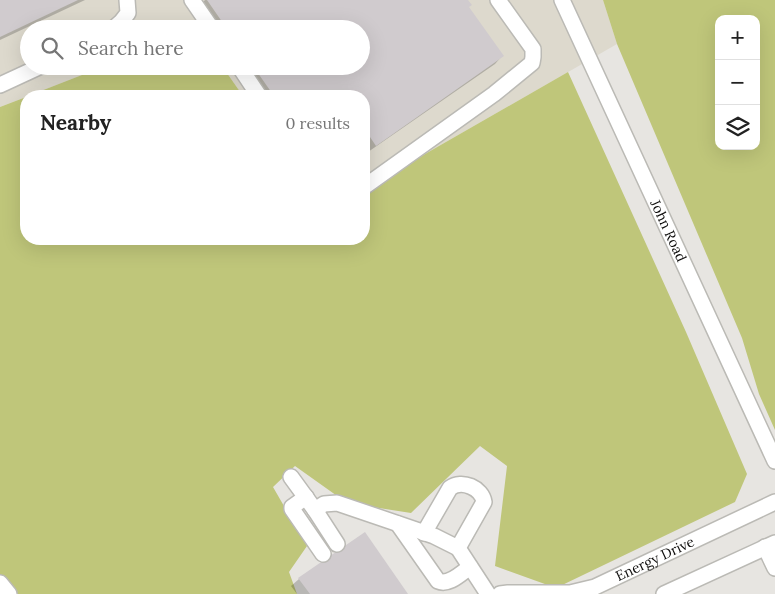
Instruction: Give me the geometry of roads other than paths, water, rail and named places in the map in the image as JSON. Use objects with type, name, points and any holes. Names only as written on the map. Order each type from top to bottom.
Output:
[{"type":"street","points":[[123,20],[128,13],[127,0]]},
{"type":"street","points":[[192,0],[206,20]]},
{"type":"street","points":[[370,183],[494,94],[532,63],[534,56],[532,49],[498,0]]},
{"type":"street","name":"John Road","points":[[562,0],[775,460]]},
{"type":"street","points":[[0,85],[22,75]]},
{"type":"street","points":[[245,75],[256,90]]},
{"type":"street","points":[[291,477],[337,544]]},
{"type":"street","points":[[424,533],[450,488],[455,485],[464,484],[480,492],[484,502],[458,548]]},
{"type":"street","points":[[306,497],[292,507],[323,554]]},
{"type":"street","name":"Energy Drive","points":[[500,594],[570,593],[595,587],[775,502]]},
{"type":"street","points":[[315,510],[324,504],[337,503],[434,536],[458,548],[488,594]]},
{"type":"street","points":[[398,524],[438,581],[448,582],[470,567]]},
{"type":"street","points":[[664,594],[770,545],[775,568]]},
{"type":"street","points":[[0,583],[9,594]]}]
